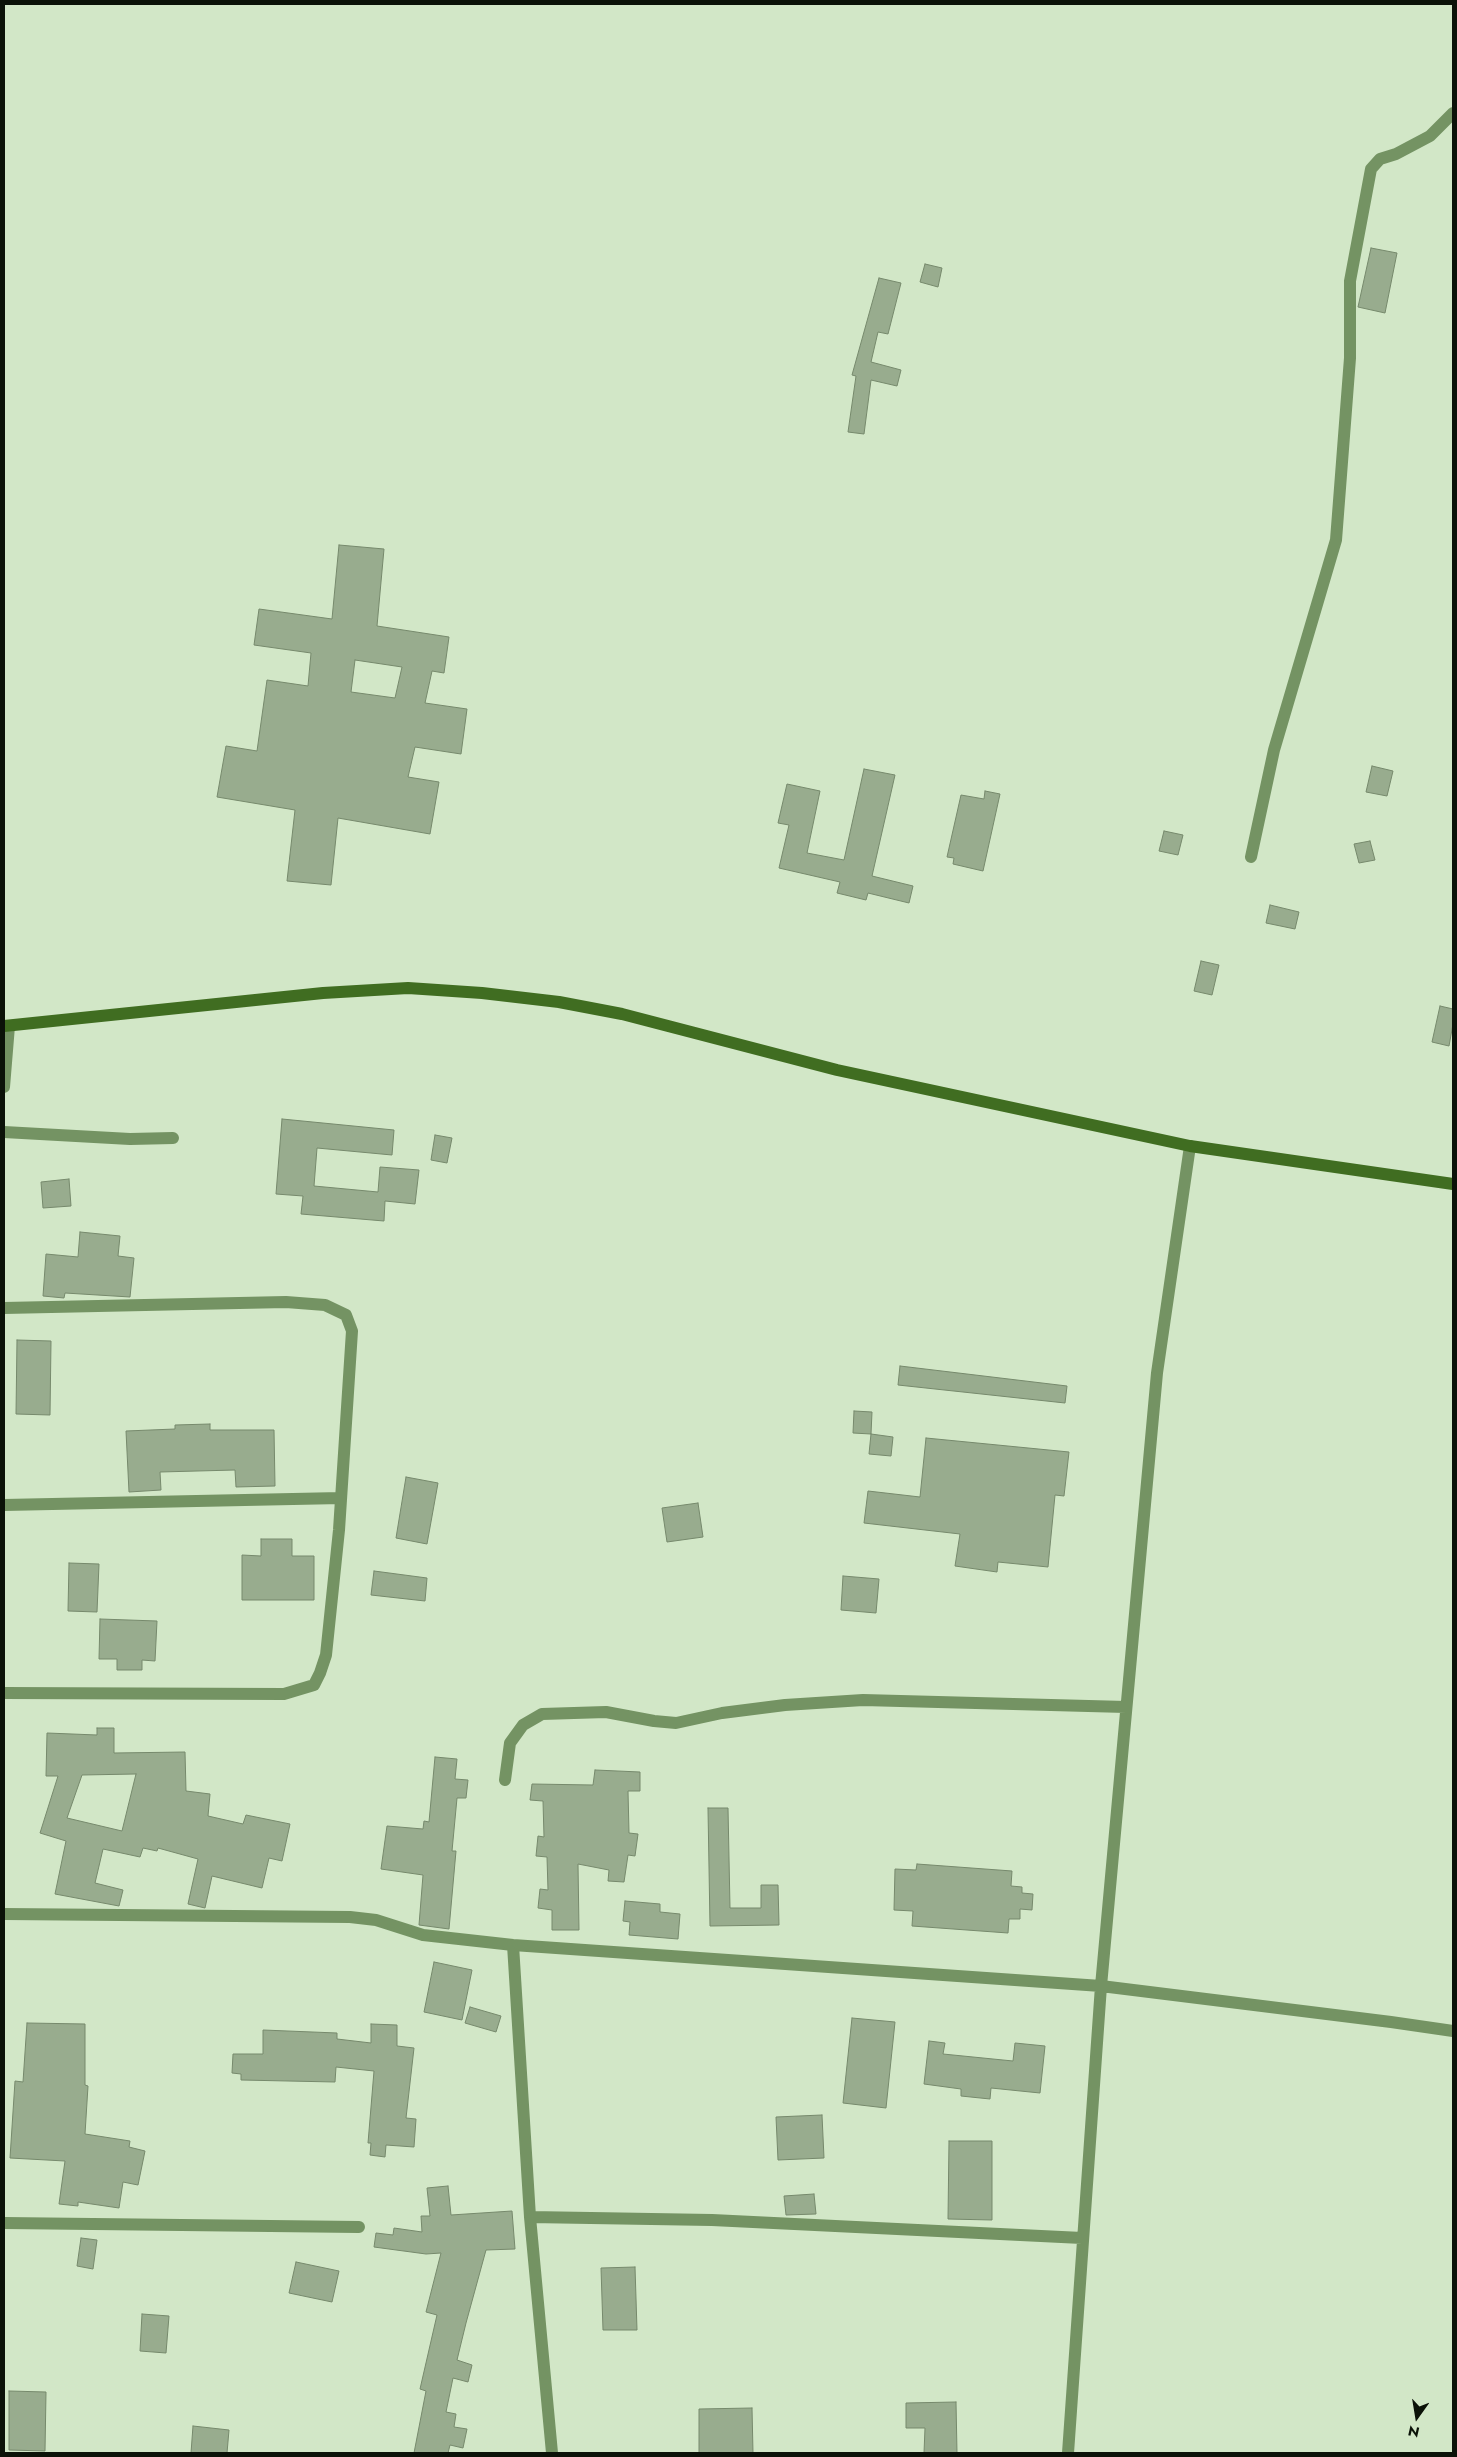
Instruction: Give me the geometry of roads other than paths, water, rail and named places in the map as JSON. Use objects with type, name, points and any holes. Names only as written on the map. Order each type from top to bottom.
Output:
[{"type":"main road","points":[[6,1026],[323,993],[408,988],[482,993],[559,1002],[622,1014],[836,1070],[1190,1146],[1453,1184]]},
{"type":"street","points":[[1251,857],[1274,750],[1336,540],[1350,358],[1350,281],[1371,169],[1380,159],[1396,154],[1430,136],[1453,113]]},
{"type":"street","points":[[4,1087],[6,1026]]},
{"type":"street","points":[[4,1132],[130,1139],[172,1138]]},
{"type":"street","points":[[1068,2453],[1101,1986],[1157,1373],[1190,1146]]},
{"type":"street","points":[[4,1308],[286,1302],[325,1305],[346,1315],[352,1331],[326,1655],[314,1685],[284,1694],[4,1693]]},
{"type":"street","points":[[4,1505],[340,1498]]},
{"type":"street","points":[[505,1780],[510,1743],[523,1725],[542,1714],[606,1712],[676,1723],[722,1713],[785,1705],[863,1700],[1126,1707]]},
{"type":"street","points":[[4,1914],[350,1917],[384,1922],[406,1931],[423,1935],[513,1945],[1101,1986],[1381,2020],[1453,2032]]},
{"type":"street","points":[[513,1945],[530,2217],[552,2453]]},
{"type":"street","points":[[530,2217],[712,2220],[1082,2238]]},
{"type":"street","points":[[4,2224],[359,2227]]}]
